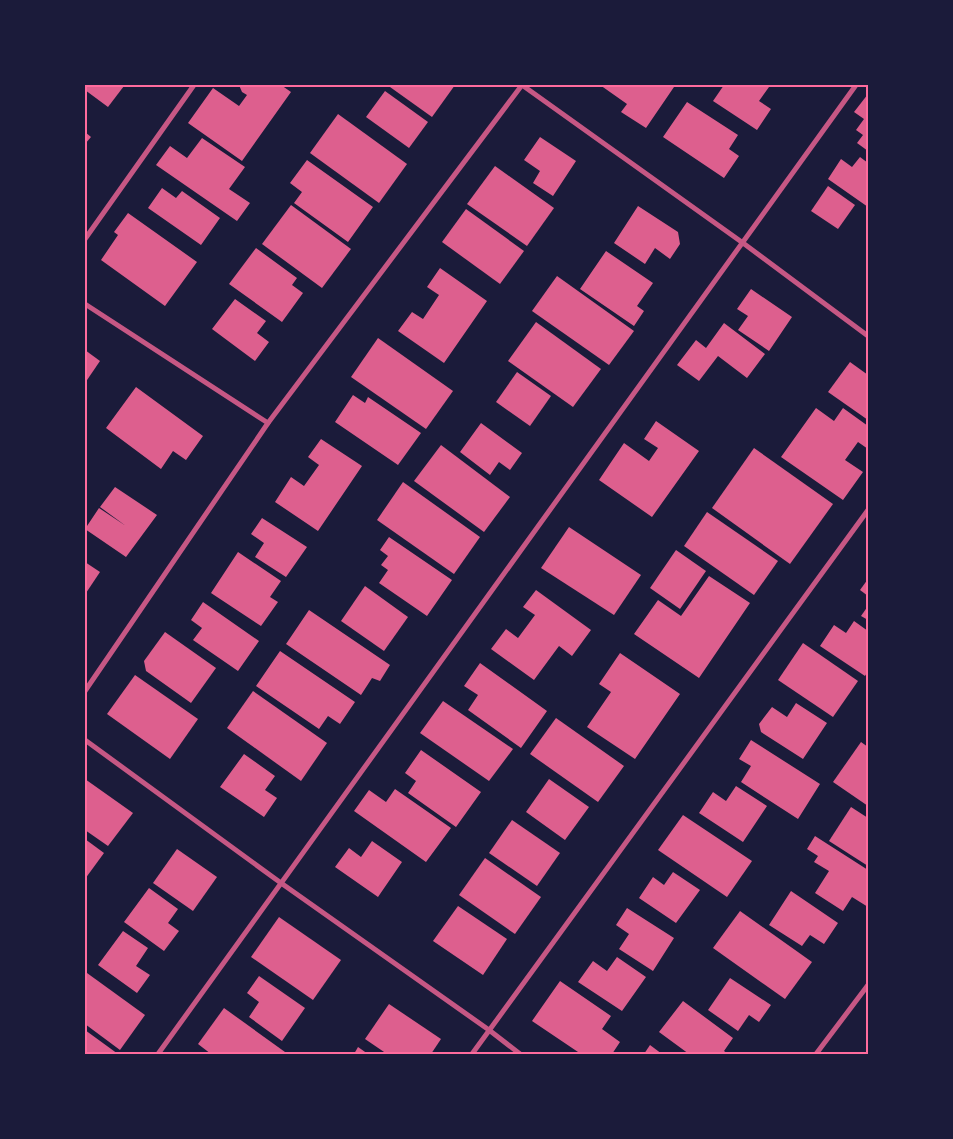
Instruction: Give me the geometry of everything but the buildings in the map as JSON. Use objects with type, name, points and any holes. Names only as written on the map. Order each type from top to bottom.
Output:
[{"type":"street","points":[[85,239],[194,85]]},
{"type":"street","points":[[85,691],[268,423],[522,85],[743,243],[868,336]]},
{"type":"street","points":[[158,1054],[856,85]]},
{"type":"street","points":[[85,304],[268,423]]},
{"type":"street","points":[[472,1054],[868,510]]},
{"type":"street","points":[[85,740],[520,1054]]},
{"type":"street","points":[[816,1054],[868,985]]}]
